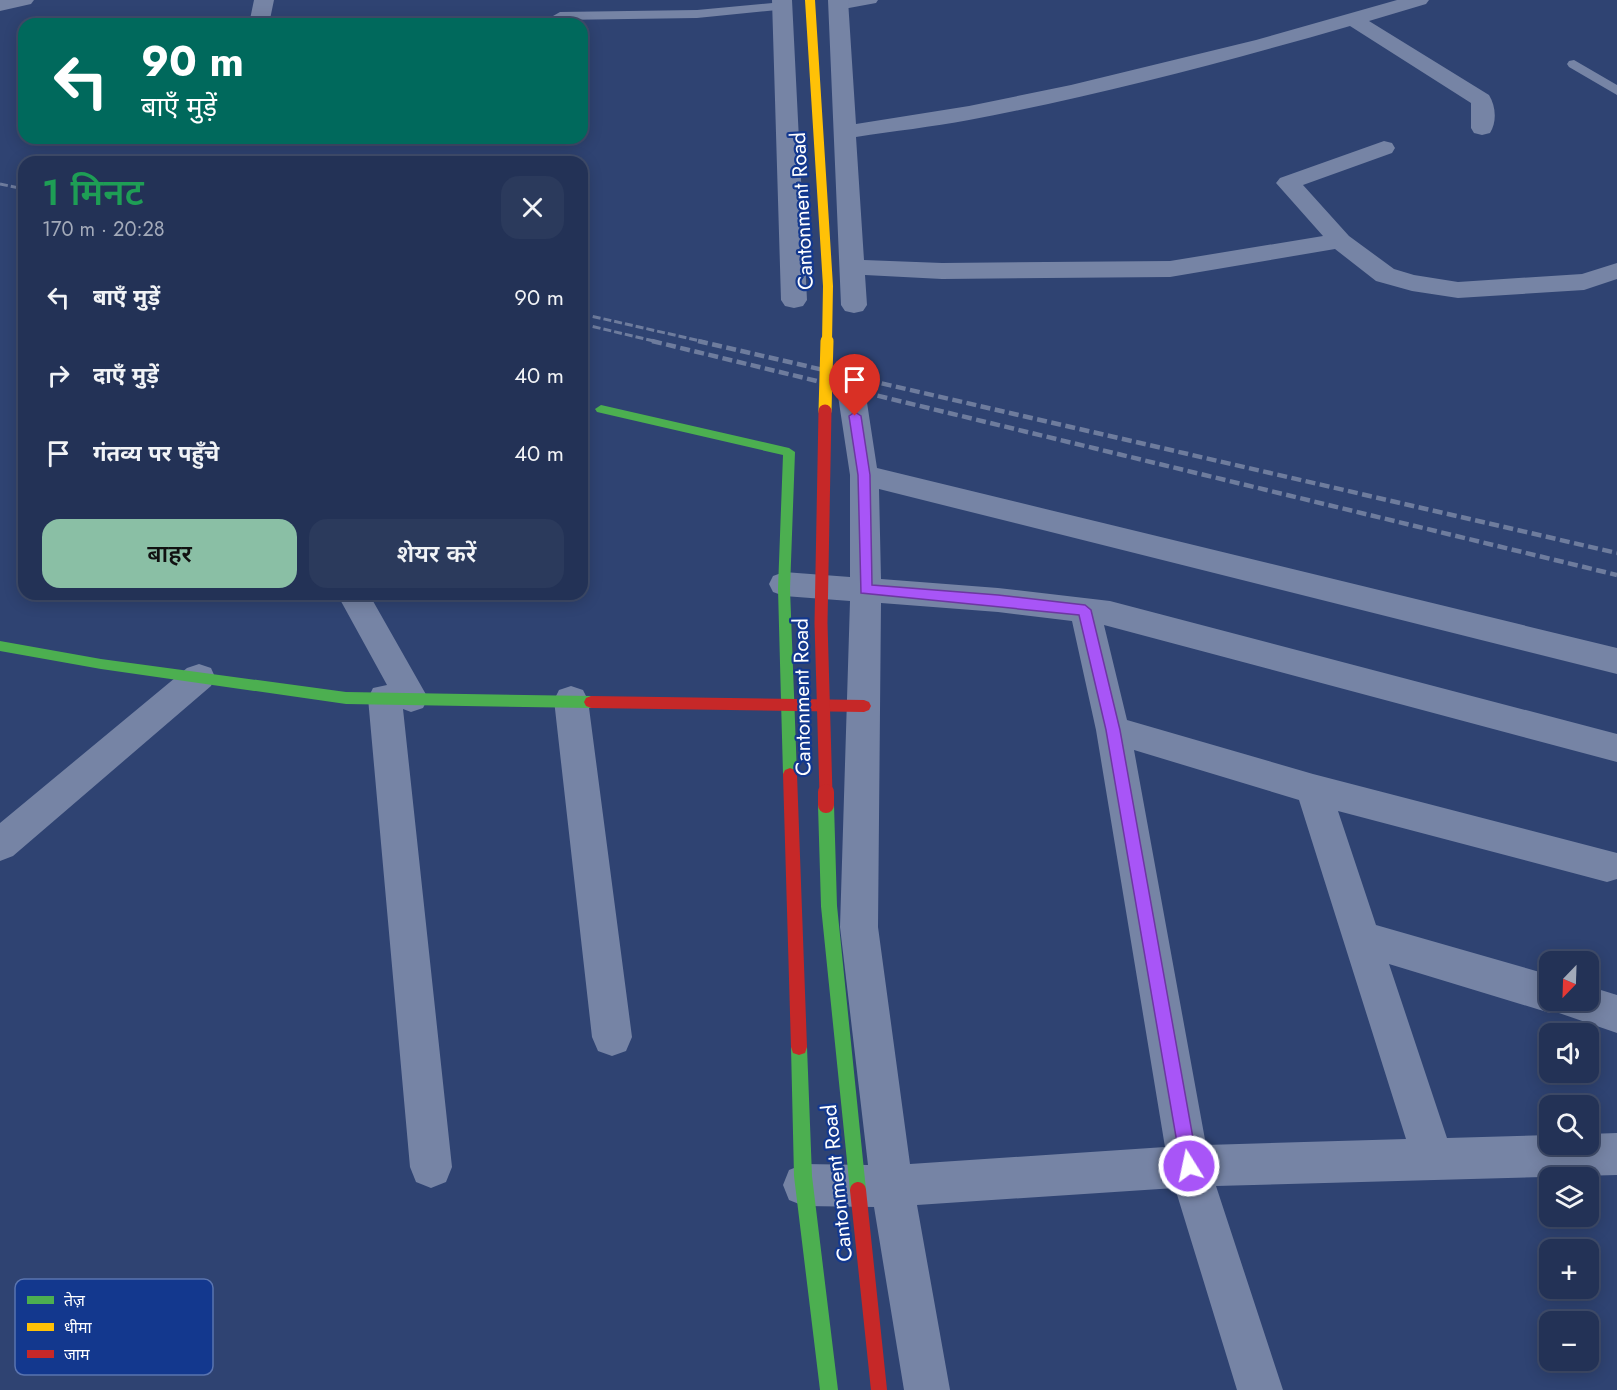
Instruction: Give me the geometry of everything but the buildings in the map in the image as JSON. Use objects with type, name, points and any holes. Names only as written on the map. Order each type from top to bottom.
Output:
[{"type":"street","points":[[260,18],[264,0]]},
{"type":"street","name":"Cantonment Road","points":[[810,0],[828,286],[821,623],[829,906],[879,1390]]},
{"type":"street","points":[[846,132],[969,113],[1071,91],[1262,45],[1419,0]]},
{"type":"street","points":[[783,3],[794,300]]},
{"type":"street","points":[[838,3],[854,305]]},
{"type":"street","points":[[1353,19],[1481,100],[1484,104],[1482,128]]},
{"type":"street","points":[[1384,148],[1288,183],[1340,242],[1385,275],[1412,283],[1458,290],[1584,282],[1617,271]]},
{"type":"street","points":[[852,267],[942,271],[1170,269],[1340,242]]},
{"type":"street","points":[[852,396],[864,475],[866,589],[859,927],[892,1186],[927,1390]]},
{"type":"street","points":[[601,409],[789,452],[784,584],[804,1185],[829,1390]]},
{"type":"street","points":[[864,475],[1617,661]]},
{"type":"street","points":[[784,584],[998,600],[1110,613],[1617,748]]},
{"type":"street","points":[[355,600],[398,698],[431,1167]]},
{"type":"street","points":[[1085,610],[1113,730],[1189,1166],[1260,1390]]},
{"type":"street","points":[[0,646],[346,698],[864,706]]},
{"type":"street","points":[[0,845],[199,677]]},
{"type":"street","points":[[571,700],[612,1037]]},
{"type":"street","points":[[1113,730],[1313,789],[1607,866]]},
{"type":"street","points":[[1313,789],[1433,1159]]},
{"type":"street","points":[[1361,938],[1539,991]]},
{"type":"street","points":[[1599,1008],[1617,1014]]},
{"type":"street","points":[[804,1185],[892,1186],[1189,1166],[1617,1154]]},
{"type":"lane","points":[[838,3],[871,0]]},
{"type":"lane","points":[[560,16],[697,14],[783,3]]},
{"type":"lane","points":[[1574,64],[1617,92]]},
{"type":"railway","points":[[0,184],[18,188]]},
{"type":"railway","points":[[588,315],[705,342]]},
{"type":"railway","points":[[588,325],[658,342]]},
{"type":"railway","points":[[652,341],[1617,575]]},
{"type":"railway","points":[[698,341],[1617,553]]},
{"type":"traffic: fast","points":[[601,409],[789,452],[784,589],[790,774]]},
{"type":"traffic: fast","points":[[0,646],[101,664],[346,698],[591,702]]},
{"type":"traffic: fast","points":[[826,805],[829,906],[858,1190]]},
{"type":"traffic: fast","points":[[799,1047],[803,1176],[829,1390]]},
{"type":"traffic: jam","points":[[825,411],[821,623],[826,805]]},
{"type":"traffic: jam","points":[[591,702],[864,706]]},
{"type":"traffic: jam","points":[[790,774],[799,1047]]},
{"type":"traffic: jam","points":[[858,1190],[879,1390]]},
{"type":"traffic: slow","points":[[810,0],[828,286],[825,411]]},
{"type":"route","points":[[855,416],[864,475],[866,589],[1085,610],[1113,730],[1189,1166]]}]
